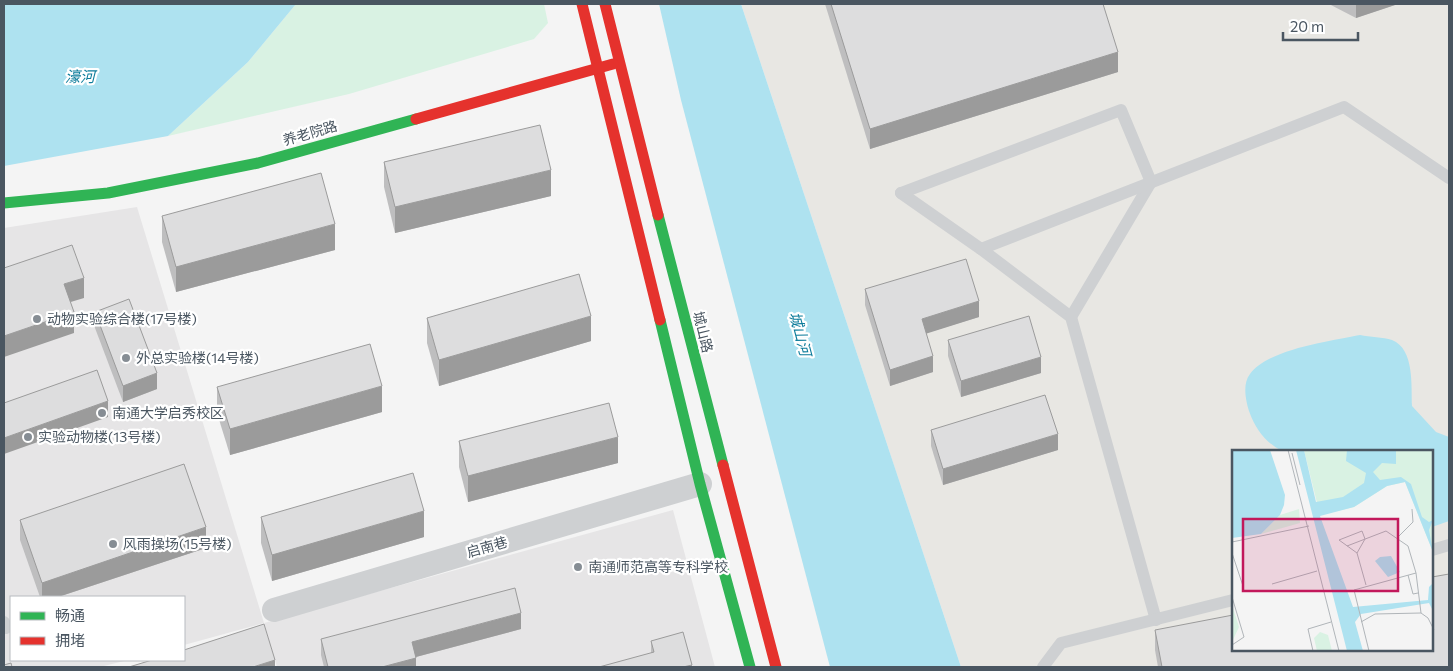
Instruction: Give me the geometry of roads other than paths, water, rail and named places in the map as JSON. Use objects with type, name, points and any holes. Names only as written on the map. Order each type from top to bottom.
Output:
[{"type":"main road","points":[[582,4],[596,68],[700,484],[750,667]]},
{"type":"main road","name":"城山路","points":[[605,4],[618,62],[776,667]]},
{"type":"main road","name":"养老院路","points":[[4,203],[108,193],[258,163],[618,62]]},
{"type":"street","name":"启南巷","points":[[274,610],[700,484]]},
{"type":"lane","points":[[981,249],[1344,107],[1448,175]]},
{"type":"lane","points":[[1151,182],[1121,110],[901,193],[981,249],[1071,317],[1156,620]]},
{"type":"lane","points":[[1071,317],[1151,182]]},
{"type":"lane","points":[[1433,550],[1449,545]]},
{"type":"lane","points":[[1043,667],[1061,643],[1232,600]]},
{"type":"water","name":"濠河","points":[[4,4],[296,4],[248,62],[168,136],[4,166]]},
{"type":"water","name":"城山河","points":[[659,4],[741,4],[961,667],[830,667],[681,100]]},
{"type":"water","points":[[1360,335],[1392,340],[1405,351],[1410,369],[1412,406],[1436,432],[1449,437],[1449,521],[1433,527],[1433,450],[1280,450],[1258,430],[1249,411],[1245,392],[1250,374],[1259,365],[1271,358],[1317,343]]},
{"type":"place","name":"动物实验综合楼(17号楼)","points":[[37,319]]},
{"type":"place","name":"外总实验楼(14号楼)","points":[[126,358]]},
{"type":"place","name":"南通大学启秀校区","points":[[102,413]]},
{"type":"place","name":"实验动物楼(13号楼)","points":[[28,437]]},
{"type":"place","name":"风雨操场(15号楼)","points":[[113,544]]},
{"type":"place","name":"南通师范高等专科学校","points":[[578,567]]}]
